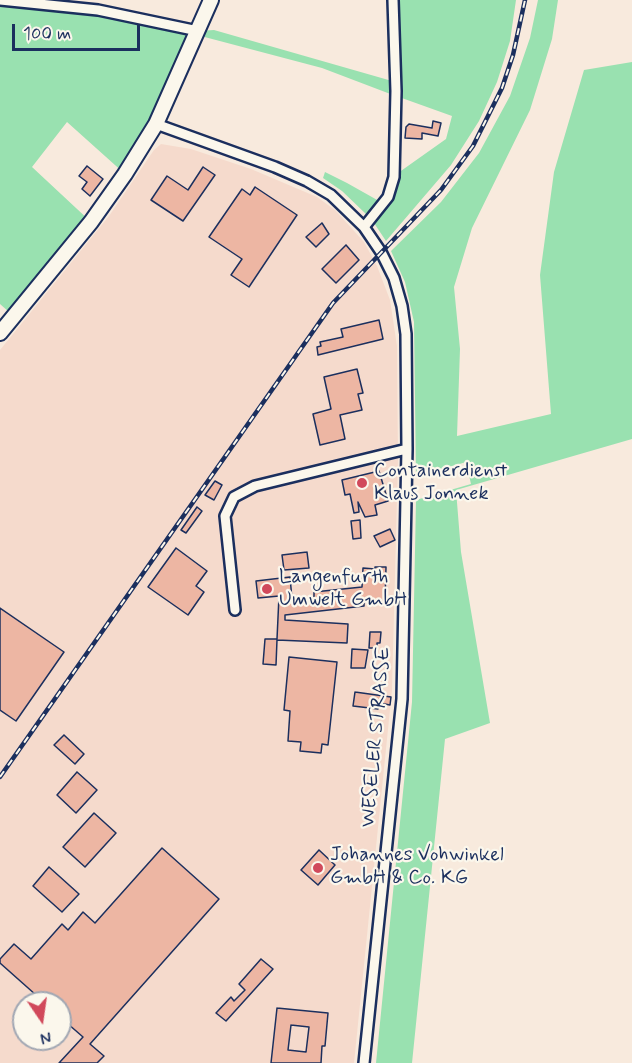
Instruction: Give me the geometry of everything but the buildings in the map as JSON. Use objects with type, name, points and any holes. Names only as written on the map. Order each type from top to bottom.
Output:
[{"type":"main road","points":[[0,333],[110,198],[156,124],[211,0]]},
{"type":"street","points":[[0,0],[98,9],[198,31]]},
{"type":"street","points":[[364,227],[388,197],[394,177],[396,91],[393,0]]},
{"type":"street","name":"WESELER STRASSE","points":[[156,124],[307,181],[331,195],[364,227],[387,263],[402,306],[406,334],[407,449],[402,699],[364,1063]]},
{"type":"street","points":[[235,610],[225,516],[234,497],[255,486],[407,449]]},
{"type":"shaded area","points":[[161,144],[191,149],[251,169],[317,197],[335,210],[364,242],[377,266],[390,300],[397,346],[398,460],[392,690],[354,1063],[0,1063],[0,350],[109,216],[154,150]]},
{"type":"green space","points":[[0,0],[98,10],[198,31],[214,30],[392,81],[393,95],[322,68],[197,35],[125,174],[67,122],[32,167],[91,222],[57,251],[9,312],[0,304]]},
{"type":"green space","points":[[395,0],[516,0],[510,41],[497,82],[479,121],[451,165],[386,241],[374,223],[395,194],[398,173],[446,139],[452,116],[399,97]]},
{"type":"green space","points":[[538,0],[558,0],[552,39],[530,110],[472,228],[454,287],[460,349],[457,436],[551,414],[540,275],[554,172],[584,70],[632,62],[632,439],[456,490],[461,552],[490,723],[445,739],[412,1063],[376,1063],[412,702],[416,500],[471,484],[466,462],[416,477],[414,322],[405,282],[391,251],[441,202],[479,153],[510,96],[530,38]]},
{"type":"green space","points":[[325,172],[379,201],[368,216],[342,191],[323,178]]},
{"type":"railway","points":[[0,777],[333,303],[441,190],[473,146],[502,88],[513,55],[525,0]]},
{"type":"place","name":"Containerdienst Klaus Jonnek","points":[[362,483]]},
{"type":"place","name":"Langenfurth Umwelt GmbH","points":[[267,589]]},
{"type":"place","name":"Johannes Vohwinkel GmbH & Co. KG","points":[[318,868]]}]
